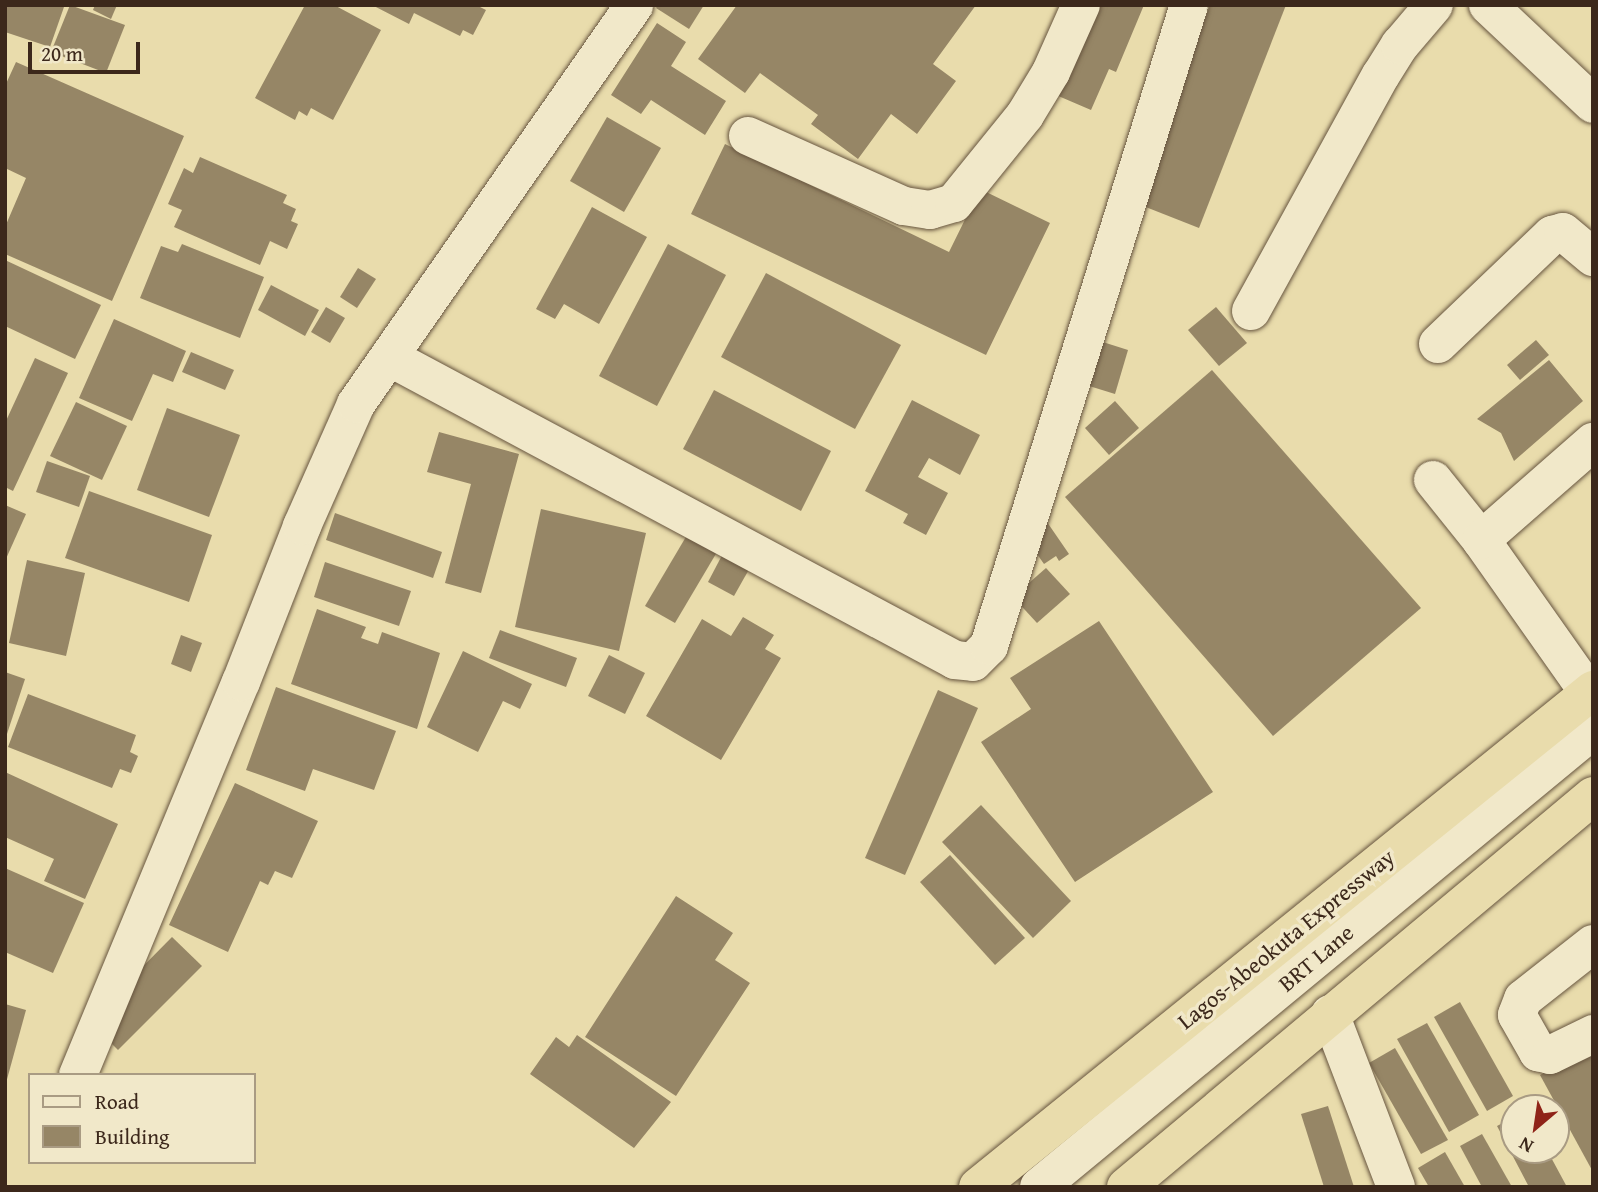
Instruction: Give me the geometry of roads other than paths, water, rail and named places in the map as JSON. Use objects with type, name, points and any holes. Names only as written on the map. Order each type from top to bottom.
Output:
[{"type":"highway","name":"Lagos-Abeokuta Expressway","points":[[978,1187],[1592,705]]},
{"type":"highway","points":[[1126,1187],[1593,796]]},
{"type":"street","points":[[79,1073],[332,456],[356,404],[634,5]]},
{"type":"street","points":[[748,136],[904,206],[930,210],[954,203],[1026,115],[1051,72],[1081,5]]},
{"type":"street","points":[[389,357],[955,660],[973,662],[989,646],[1189,5]]},
{"type":"street","points":[[1251,311],[1381,75],[1400,45],[1434,5]]},
{"type":"street","points":[[1488,5],[1593,104]]},
{"type":"street","points":[[1438,344],[1552,235],[1563,232],[1593,257]]},
{"type":"street","points":[[1481,540],[1593,442]]},
{"type":"street","points":[[1433,480],[1481,540],[1592,705]]},
{"type":"street","name":"BRT Lane","points":[[1039,1187],[1592,705]]},
{"type":"street","points":[[1593,944],[1523,999],[1517,1015],[1538,1052],[1550,1055],[1593,1034]]},
{"type":"street","points":[[1330,1014],[1396,1187]]}]
